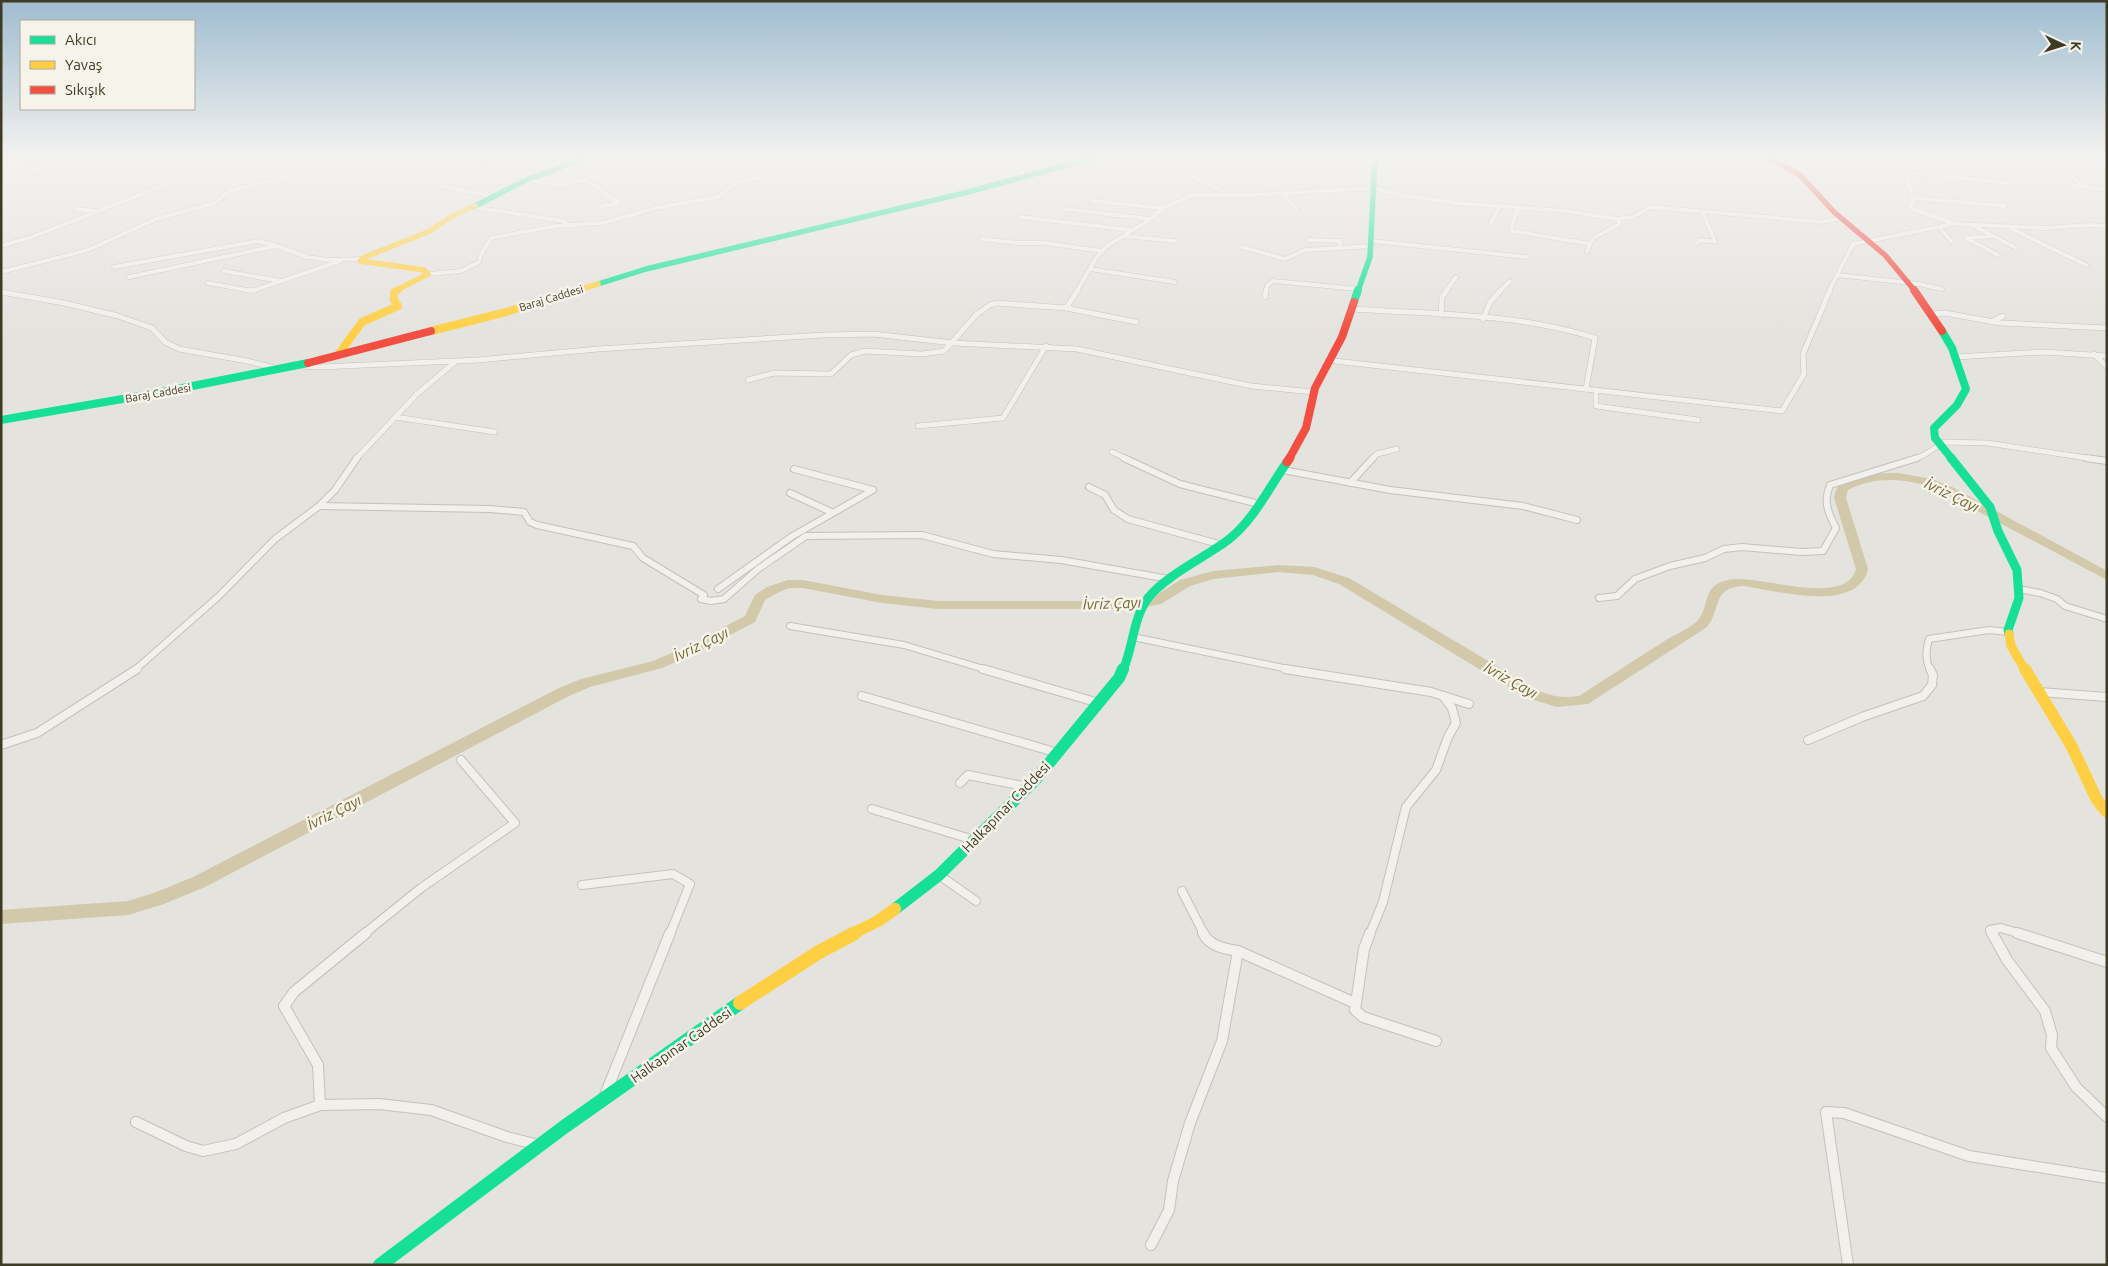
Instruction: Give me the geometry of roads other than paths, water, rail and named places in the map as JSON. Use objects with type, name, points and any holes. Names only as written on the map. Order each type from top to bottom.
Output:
[{"type":"main road","points":[[338,355],[362,322],[398,306],[394,300],[394,292],[428,274],[424,270],[360,261],[430,231],[452,216]]},
{"type":"main road","name":"Baraj Caddesi","points":[[2,417],[157,393],[295,366],[506,312],[646,269],[865,216]]},
{"type":"main road","name":"Halkapınar Caddesi","points":[[380,1265],[539,1145],[798,964],[895,911],[939,875],[1028,787],[1114,687],[1124,670],[1142,609],[1154,592],[1170,579],[1222,545],[1243,527],[1283,470],[1304,435],[1314,392],[1342,337],[1370,257],[1372,216]]},
{"type":"main road","points":[[1842,218],[1885,255],[1909,283],[1931,314],[1956,357],[1966,389],[1957,405],[1934,428],[1935,438],[1990,507],[1997,528],[2017,570],[2019,598],[2008,632],[2011,646],[2071,745],[2097,800],[2107,812]]},
{"type":"street","points":[[1,246],[86,216]]},
{"type":"street","points":[[1,272],[88,250],[156,220],[170,216]]},
{"type":"street","points":[[532,216],[564,221],[570,226]]},
{"type":"street","points":[[428,274],[469,268],[479,262],[481,254],[491,238],[504,234],[603,223],[627,216]]},
{"type":"street","points":[[1126,216],[1151,219]]},
{"type":"street","points":[[1066,308],[1102,251],[1154,216]]},
{"type":"street","points":[[1491,223],[1495,216]]},
{"type":"street","points":[[1515,216],[1511,228],[1512,232],[1590,244]]},
{"type":"street","points":[[1600,216],[1620,219],[1634,216]]},
{"type":"street","points":[[1697,243],[1700,240],[1715,242],[1705,216]]},
{"type":"street","points":[[1752,216],[1822,222],[1842,218]]},
{"type":"street","points":[[1934,216],[1957,224]]},
{"type":"street","points":[[1020,218],[1132,230]]},
{"type":"street","points":[[1587,250],[1593,238],[1618,225],[1620,219]]},
{"type":"street","points":[[1335,361],[1782,411],[1804,374],[1803,354],[1837,275],[1853,244],[1957,224],[2045,228],[2090,225],[2107,226]]},
{"type":"street","points":[[1972,225],[2016,248]]},
{"type":"street","points":[[2008,226],[2086,265]]},
{"type":"street","points":[[1939,227],[1952,242]]},
{"type":"street","points":[[1124,236],[1174,241]]},
{"type":"street","points":[[1993,236],[1966,238],[1998,255]]},
{"type":"street","points":[[982,239],[1052,244],[1102,251]]},
{"type":"street","points":[[1308,240],[1340,241],[1340,248]]},
{"type":"street","points":[[114,267],[258,241],[276,246],[288,254],[343,260],[363,259]]},
{"type":"street","points":[[1242,247],[1285,259],[1305,250],[1364,248],[1372,244],[1526,257]]},
{"type":"street","points":[[129,277],[276,246]]},
{"type":"street","points":[[208,283],[252,291],[343,260]]},
{"type":"street","points":[[1090,269],[1175,282]]},
{"type":"street","points":[[224,271],[281,282]]},
{"type":"street","points":[[1837,275],[1942,288]]},
{"type":"street","points":[[1441,315],[1442,297],[1456,277]]},
{"type":"street","points":[[1265,297],[1267,286],[1273,281],[1358,289]]},
{"type":"street","points":[[1483,318],[1490,302],[1510,281]]},
{"type":"street","points":[[1,292],[64,303],[118,316],[152,328],[165,342],[179,349],[248,361],[280,369]]},
{"type":"street","points":[[748,380],[774,373],[831,374],[856,353],[938,352],[946,350],[965,332],[979,311],[987,305],[997,303],[1066,308],[1136,322]]},
{"type":"street","points":[[1351,309],[1522,320],[1563,328],[1595,338],[1586,389]]},
{"type":"street","points":[[1931,314],[1945,313],[1969,319],[2107,328]]},
{"type":"street","points":[[1993,321],[2003,316]]},
{"type":"street","points":[[295,366],[320,368],[455,362],[598,349],[824,335],[873,334],[953,343],[1077,349],[1251,386],[1314,392]]},
{"type":"street","points":[[918,426],[1003,418],[1046,346]]},
{"type":"street","points":[[2094,355],[2094,351],[2107,352]]},
{"type":"street","points":[[1956,357],[2044,352],[2107,356]]},
{"type":"street","points":[[2094,355],[2107,367]]},
{"type":"street","points":[[1,745],[38,733],[134,671],[219,596],[275,539],[319,506],[335,490],[362,451],[395,417],[455,362]]},
{"type":"street","points":[[1596,390],[1596,406],[1698,420]]},
{"type":"street","points":[[395,417],[495,432]]},
{"type":"street","points":[[1599,598],[1617,596],[1635,579],[1670,566],[1705,558],[1724,549],[1742,547],[1802,552],[1823,551],[1836,528],[1826,506],[1825,495],[1830,485],[1852,475],[1918,458],[1944,442],[1969,441],[1987,443],[2107,461]]},
{"type":"street","points":[[1350,483],[1377,454],[1397,449]]},
{"type":"street","points":[[1112,452],[1174,482],[1259,504]]},
{"type":"street","points":[[319,506],[490,509],[524,512],[530,522],[537,525],[633,546],[643,558],[704,595],[701,599],[711,601],[724,599],[758,569],[831,512],[869,494],[873,490],[794,469]]},
{"type":"street","points":[[1283,470],[1426,495],[1464,498],[1566,516],[1577,520]]},
{"type":"street","points":[[1089,487],[1098,490],[1110,500],[1114,510],[1128,519],[1222,545]]},
{"type":"street","points":[[790,493],[831,512]]},
{"type":"street","points":[[718,589],[750,564],[804,534],[922,535],[993,554],[1060,560],[1170,579]]},
{"type":"street","points":[[2019,589],[2056,598],[2065,606],[2107,619]]},
{"type":"street","points":[[790,626],[904,645],[1100,703]]},
{"type":"street","points":[[1808,740],[1862,716],[1922,696],[1932,685],[1933,680],[1933,674],[1927,663],[1926,650],[1930,639],[1989,630],[2008,632]]},
{"type":"street","points":[[1133,637],[1269,666],[1432,692],[1469,704]]},
{"type":"street","points":[[2039,692],[2107,697]]},
{"type":"street","points":[[862,696],[1058,753]]},
{"type":"street","points":[[1436,1041],[1364,1017],[1355,1010],[1355,1003],[1364,949],[1383,902],[1406,807],[1436,770],[1448,737],[1456,724],[1452,708],[1443,696]]},
{"type":"street","points":[[320,1105],[318,1065],[284,1006],[294,992],[421,888],[515,822],[462,760]]},
{"type":"street","points":[[960,782],[968,775],[1028,787]]},
{"type":"street","points":[[872,809],[974,840]]},
{"type":"street","points":[[582,884],[673,874],[690,884],[603,1100]]},
{"type":"street","points":[[939,875],[976,901]]},
{"type":"street","points":[[1182,891],[1206,939],[1224,949],[1238,951],[1355,1003]]},
{"type":"street","points":[[2107,962],[2001,928],[1990,930],[2007,960],[2032,989],[2048,1015],[2053,1039],[2051,1048],[2076,1087],[2107,1117]]},
{"type":"street","points":[[1151,1245],[1169,1210],[1173,1181],[1190,1122],[1222,1041],[1238,951]]},
{"type":"street","points":[[136,1122],[186,1146],[203,1151],[236,1144],[284,1118],[320,1105],[379,1104],[431,1110],[507,1137],[539,1145]]},
{"type":"street","points":[[1848,1265],[1826,1112],[1844,1113],[1968,1156],[2107,1178]]},
{"type":"waterway","name":"İvriz Çayı","points":[[1,917],[128,908],[158,899],[199,882],[564,692],[586,683],[657,665],[691,650],[750,619],[760,598],[772,590],[788,584],[803,584],[882,599],[938,605],[1133,605],[1160,600],[1182,584],[1199,578],[1263,569],[1304,569],[1344,581],[1532,694],[1546,700],[1569,702],[1583,700],[1702,624],[1716,590],[1720,587],[1730,583],[1743,582],[1827,593],[1841,590],[1851,584],[1860,577],[1862,569],[1840,498],[1843,488],[1869,478],[1908,478],[1938,485],[1958,494],[2107,576]]}]
